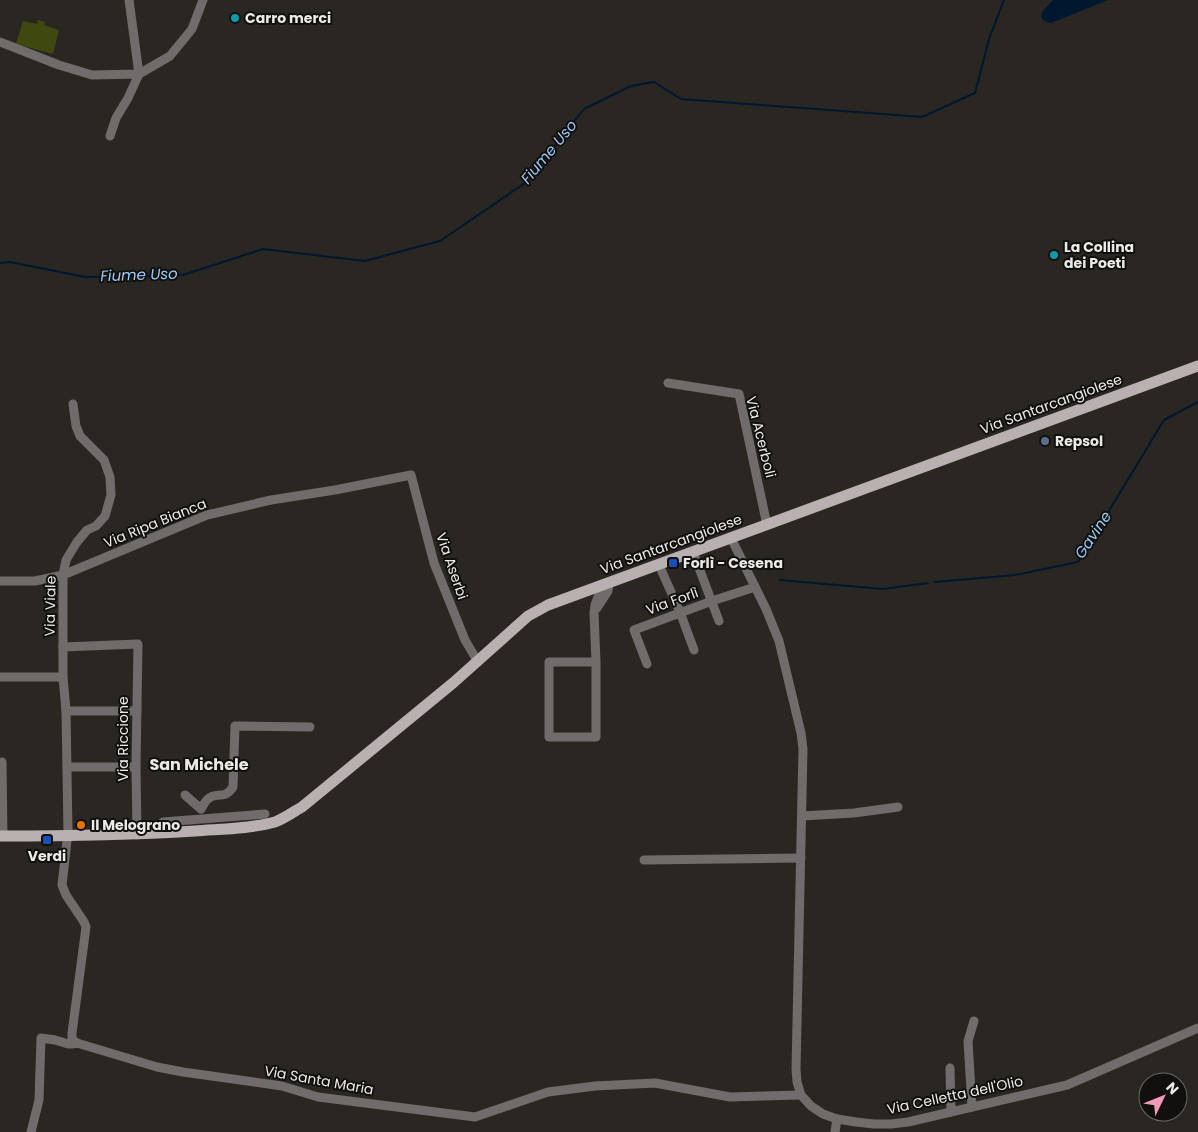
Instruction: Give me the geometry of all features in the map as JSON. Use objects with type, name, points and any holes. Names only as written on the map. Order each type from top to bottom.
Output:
[{"type":"main road","name":"Via Santarcangiolese","points":[[2,836],[137,835],[205,824],[231,828],[269,824],[286,817],[302,807],[478,662],[528,616],[548,605],[1198,366]]},
{"type":"street","points":[[110,136],[116,118],[139,74],[129,0]]},
{"type":"street","points":[[0,42],[92,75],[139,74],[170,56],[192,29],[203,0]]},
{"type":"street","name":"Via Acerboli","points":[[668,383],[739,394],[767,525]]},
{"type":"street","name":"Via Viale","points":[[68,836],[66,711],[63,677],[64,575],[66,560],[87,530],[96,526],[105,516],[111,495],[110,477],[104,460],[80,436],[76,426],[73,404]]},
{"type":"street","name":"Via Ripa Bianca","points":[[0,581],[35,581],[64,575],[207,514],[271,500],[411,475]]},
{"type":"street","name":"Via Aserbi","points":[[411,475],[434,563],[465,640],[478,662]]},
{"type":"street","points":[[731,538],[766,609],[779,641],[801,733],[803,749],[796,1069],[797,1082],[801,1094]]},
{"type":"street","points":[[693,552],[719,621]]},
{"type":"street","points":[[660,565],[694,650]]},
{"type":"street","points":[[596,662],[549,662],[549,737],[596,737],[596,662],[594,612],[595,605],[605,584]]},
{"type":"street","name":"Via Forlì","points":[[646,664],[634,630],[680,612],[755,587]]},
{"type":"street","points":[[575,594],[590,600],[594,612]]},
{"type":"street","name":"Via Riccione","points":[[63,647],[138,644],[137,835]]},
{"type":"street","points":[[0,677],[63,677]]},
{"type":"street","points":[[66,711],[137,711]]},
{"type":"street","points":[[202,810],[207,799],[224,795],[230,792],[233,787],[235,726],[310,727]]},
{"type":"street","points":[[2,762],[2,836]]},
{"type":"street","points":[[67,767],[136,767]]},
{"type":"street","points":[[185,794],[202,810],[205,824]]},
{"type":"street","points":[[802,816],[854,813],[898,807]]},
{"type":"street","name":"Via Santarcangiolese","points":[[163,822],[205,824],[265,814]]},
{"type":"street","points":[[68,836],[62,886],[86,927],[72,1033],[72,1039],[77,1044]]},
{"type":"street","points":[[644,860],[801,858]]},
{"type":"street","points":[[972,1107],[968,1041],[974,1021]]},
{"type":"street","name":"Via Celletta dell'Olio","points":[[801,1094],[817,1110],[837,1119],[874,1124],[908,1122],[1067,1085],[1198,1028]]},
{"type":"street","points":[[31,1132],[39,1100],[41,1038],[56,1040],[72,1033]]},
{"type":"street","name":"Via Santa Maria","points":[[56,1040],[71,1045],[77,1044],[157,1067],[282,1086],[318,1097],[475,1117],[548,1092],[595,1086],[655,1083],[730,1097],[801,1094]]},
{"type":"street","points":[[950,1068],[952,1112]]},
{"type":"street","points":[[835,1132],[837,1119]]},
{"type":"green space","points":[[38,20],[45,22],[44,25],[59,30],[53,54],[16,44],[23,21],[37,24]]},
{"type":"water","points":[[1053,0],[1108,0],[1051,23],[1044,21],[1041,17],[1042,12]]},
{"type":"waterway","name":"Fiume Uso","points":[[0,263],[10,262],[85,277],[183,275],[263,249],[365,261],[440,241],[525,183],[584,109],[631,86],[654,82],[681,99],[922,117],[975,93],[989,39],[1004,0]]},
{"type":"waterway","name":"Gavine","points":[[935,582],[1015,575],[1078,562],[1164,420],[1198,402]]},
{"type":"waterway","name":"Gavine","points":[[780,580],[883,589],[928,583]]},
{"type":"place","name":"Carro merci","points":[[235,18]]},
{"type":"place","name":"La Collina dei Poeti","points":[[1054,255]]},
{"type":"place","name":"Repsol","points":[[1045,441]]},
{"type":"place","name":"Forlì - Cesena","points":[[673,563]]},
{"type":"place","name":"Il Melograno","points":[[81,825]]},
{"type":"place","name":"Verdi","points":[[47,840]]},
{"type":"district","name":"San Michele","points":[[199,764]]}]
